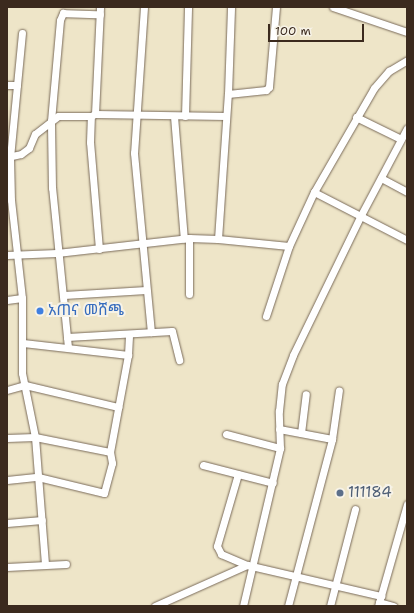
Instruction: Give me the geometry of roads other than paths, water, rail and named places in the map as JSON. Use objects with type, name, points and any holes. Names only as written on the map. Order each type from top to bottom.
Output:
[{"type":"street","points":[[144,7],[134,153],[151,332]]},
{"type":"street","points":[[184,116],[188,7]]},
{"type":"street","points":[[218,239],[228,94],[231,7]]},
{"type":"street","points":[[228,94],[266,90],[269,87],[276,7]]},
{"type":"street","points":[[333,7],[405,29]]},
{"type":"street","points":[[68,348],[64,295],[58,253],[52,188],[51,121],[60,16],[66,13],[100,11],[93,115],[92,170],[99,249]]},
{"type":"street","points":[[22,33],[9,157],[11,200],[22,298],[24,385],[30,399],[35,437],[45,565]]},
{"type":"street","points":[[266,316],[289,246],[314,192],[356,117],[381,80],[407,60]]},
{"type":"street","points":[[7,84],[17,85]]},
{"type":"street","points":[[9,157],[29,148],[35,134],[58,116],[226,116]]},
{"type":"street","points":[[174,116],[187,239],[189,294]]},
{"type":"street","points":[[356,117],[401,140]]},
{"type":"street","points":[[243,606],[250,566],[274,483],[280,448],[279,429],[282,384],[293,355],[360,215],[407,128]]},
{"type":"street","points":[[380,178],[407,192]]},
{"type":"street","points":[[314,192],[407,240]]},
{"type":"street","points":[[7,255],[18,253],[58,253],[187,239],[218,239],[289,246]]},
{"type":"street","points":[[64,295],[146,290]]},
{"type":"street","points":[[7,300],[22,298]]},
{"type":"street","points":[[67,337],[173,332],[179,360]]},
{"type":"street","points":[[7,480],[38,477],[102,494],[112,463],[110,452],[128,355],[129,334]]},
{"type":"street","points":[[23,343],[128,355]]},
{"type":"street","points":[[7,390],[24,385],[118,407]]},
{"type":"street","points":[[288,606],[332,439],[339,390]]},
{"type":"street","points":[[301,433],[306,394]]},
{"type":"street","points":[[279,429],[332,439]]},
{"type":"street","points":[[226,434],[280,448]]},
{"type":"street","points":[[7,438],[35,437],[110,452]]},
{"type":"street","points":[[202,465],[274,483]]},
{"type":"street","points":[[238,474],[217,546],[221,554],[250,566],[336,584],[393,606]]},
{"type":"street","points":[[379,601],[404,525],[407,504]]},
{"type":"street","points":[[330,606],[355,509]]},
{"type":"street","points":[[7,523],[42,520]]},
{"type":"street","points":[[7,567],[66,564]]},
{"type":"street","points":[[155,606],[250,566]]},
{"type":"place","name":"አጠና መሸጫ","points":[[40,311]]},
{"type":"place","name":"111184","points":[[340,493]]}]
